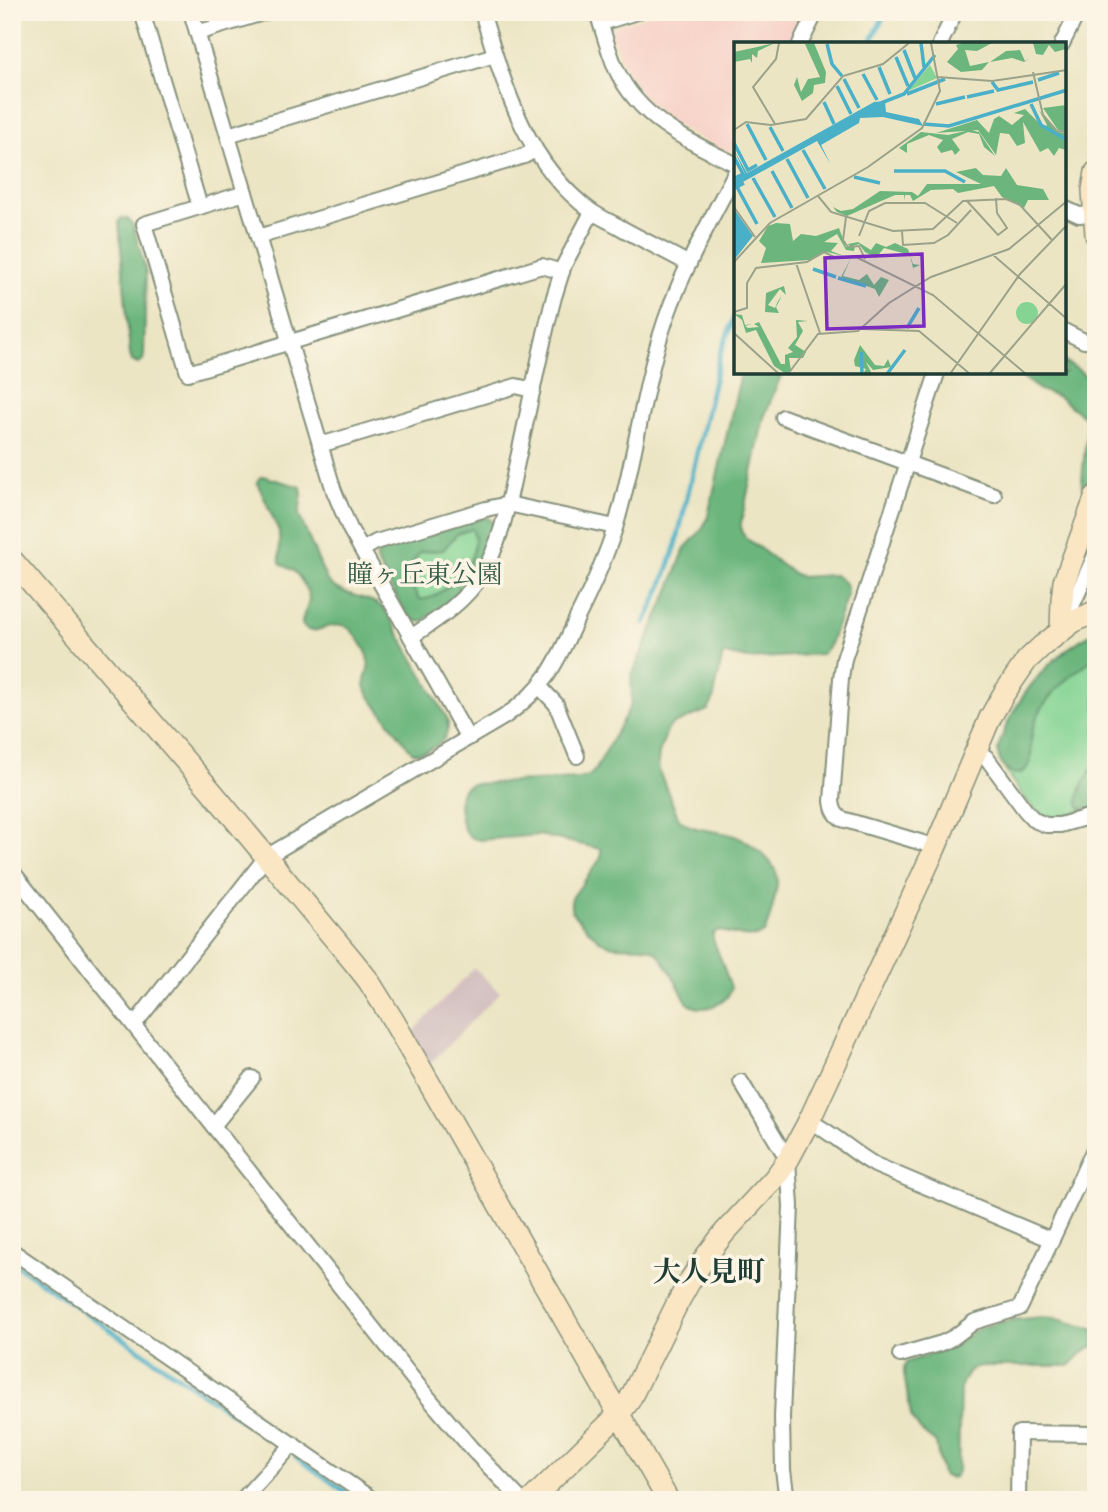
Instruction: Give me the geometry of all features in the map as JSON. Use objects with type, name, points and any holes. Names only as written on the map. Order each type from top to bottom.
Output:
[{"type":"street","points":[[142,12],[200,207]]},
{"type":"street","points":[[191,12],[341,510],[468,738]]},
{"type":"street","points":[[197,33],[265,12]]},
{"type":"street","points":[[482,12],[518,118],[535,150],[553,174],[592,212],[690,264]]},
{"type":"street","points":[[638,12],[599,18],[617,71],[629,90],[643,108],[660,123],[679,136],[734,164]]},
{"type":"street","points":[[801,42],[816,12]]},
{"type":"street","points":[[941,42],[955,12]]},
{"type":"street","points":[[1063,42],[1078,12]]},
{"type":"street","points":[[228,135],[495,55]]},
{"type":"street","points":[[258,237],[524,156],[535,150]]},
{"type":"street","points":[[1095,224],[1093,190],[1096,172]]},
{"type":"street","points":[[134,1025],[266,857],[468,738],[523,703],[540,687],[554,667],[603,562],[615,527],[660,335],[690,264],[734,175]]},
{"type":"street","points":[[245,193],[144,223],[188,373],[542,266],[562,272]]},
{"type":"street","points":[[1066,209],[1095,224]]},
{"type":"street","points":[[411,638],[453,608],[469,592],[492,554],[508,504],[548,318],[564,265],[592,212]]},
{"type":"street","points":[[1066,332],[1084,341],[1096,340]]},
{"type":"street","points":[[935,848],[842,819],[836,815],[833,808],[844,659],[937,374]]},
{"type":"street","points":[[320,445],[516,386],[533,390]]},
{"type":"street","points":[[783,417],[993,495]]},
{"type":"street","points":[[1061,631],[1064,582],[1096,496]]},
{"type":"street","points":[[362,550],[376,542],[508,504],[615,527]]},
{"type":"street","points":[[1061,631],[1096,553]]},
{"type":"street","points":[[12,560],[266,857],[382,1000],[668,1500]]},
{"type":"street","points":[[531,1500],[619,1414],[632,1397],[691,1279],[719,1240],[767,1188],[788,1160],[809,1121],[935,848],[990,718],[1014,677],[1036,651],[1061,631],[1096,611]]},
{"type":"street","points":[[540,687],[556,704],[578,756]]},
{"type":"street","points":[[976,752],[986,757],[1034,820],[1046,825],[1060,825],[1096,816]]},
{"type":"street","points":[[12,871],[421,1389],[471,1448],[521,1500]]},
{"type":"street","points":[[214,1126],[251,1078]]},
{"type":"street","points":[[741,1082],[788,1160],[791,1206],[782,1417],[786,1500]]},
{"type":"street","points":[[809,1121],[875,1165],[1052,1240]]},
{"type":"street","points":[[900,1355],[942,1343],[974,1322],[1020,1308],[1096,1145]]},
{"type":"street","points":[[12,1251],[373,1500]]},
{"type":"street","points":[[1018,1500],[1019,1433],[1096,1434]]},
{"type":"street","points":[[242,1500],[293,1444]]},
{"type":"shaded area","points":[[660,12],[805,12],[791,42],[734,42],[734,148],[726,151],[683,129],[649,103],[624,68],[611,32],[615,26]]},
{"type":"shaded area","points":[[474,968],[500,992],[429,1065],[411,1034]]},
{"type":"green space","points":[[121,218],[128,219],[133,225],[146,272],[144,355],[143,361],[138,364],[132,361],[130,355],[119,222]]},
{"type":"green space","points":[[1066,363],[1090,382],[1095,393],[1095,428],[1088,487],[1082,486],[1086,418],[1057,396],[1040,390],[1017,374],[1066,374]]},
{"type":"green space","points":[[741,374],[782,374],[764,417],[741,531],[746,538],[801,577],[834,575],[846,585],[847,595],[830,644],[822,654],[748,659],[725,654],[713,701],[708,710],[671,725],[666,733],[659,754],[659,771],[678,817],[688,825],[742,839],[764,855],[777,875],[777,887],[764,933],[742,936],[716,931],[713,934],[731,987],[720,1003],[699,1008],[687,1002],[668,967],[655,951],[644,947],[606,944],[574,915],[572,898],[601,858],[601,849],[539,835],[474,839],[464,829],[459,801],[465,787],[472,784],[579,779],[589,776],[596,769],[631,705],[632,675],[685,548],[707,520]]},
{"type":"green space","points":[[263,476],[301,487],[299,515],[326,579],[339,590],[372,601],[386,611],[447,718],[447,732],[442,742],[419,753],[412,752],[368,694],[365,681],[368,656],[349,628],[334,625],[312,631],[303,625],[309,598],[297,574],[280,563],[279,531],[257,482]]},
{"type":"green space","name":"瞳ヶ丘東公園","points":[[487,517],[494,524],[482,556],[468,580],[448,601],[421,622],[409,619],[376,560],[380,549]]},
{"type":"green space","points":[[487,517],[494,524],[481,559],[469,577],[464,575],[474,546],[472,529],[457,534],[443,550],[420,552],[405,574],[419,599],[433,597],[453,583],[457,583],[460,589],[448,602],[421,622],[409,619],[376,560],[380,549]]},
{"type":"green space","points":[[1096,631],[1096,657],[1076,671],[1048,700],[1035,721],[1029,765],[1021,773],[1012,773],[1004,767],[998,752],[1004,731],[1020,700],[1053,661]]},
{"type":"green space","points":[[1096,657],[1096,763],[1087,777],[1078,803],[1086,809],[1062,817],[1047,817],[1034,809],[1002,765],[1007,770],[1031,749],[1032,734],[1042,708],[1061,684]]},
{"type":"green space","points":[[1096,763],[1096,809],[1079,807],[1081,790]]},
{"type":"green space","points":[[1042,1317],[1096,1330],[1096,1346],[1085,1351],[1069,1366],[983,1366],[970,1371],[960,1389],[958,1471],[954,1477],[942,1475],[936,1443],[920,1430],[911,1416],[904,1374],[907,1362],[952,1347],[982,1327],[1011,1320]]},
{"type":"waterway","points":[[871,42],[886,12]]},
{"type":"waterway","points":[[645,623],[676,545],[720,354],[734,319]]},
{"type":"waterway","points":[[12,1262],[275,1443]]},
{"type":"waterway","points":[[296,1457],[357,1500]]},
{"type":"district","name":"大人見町","points":[[709,1271]]}]
